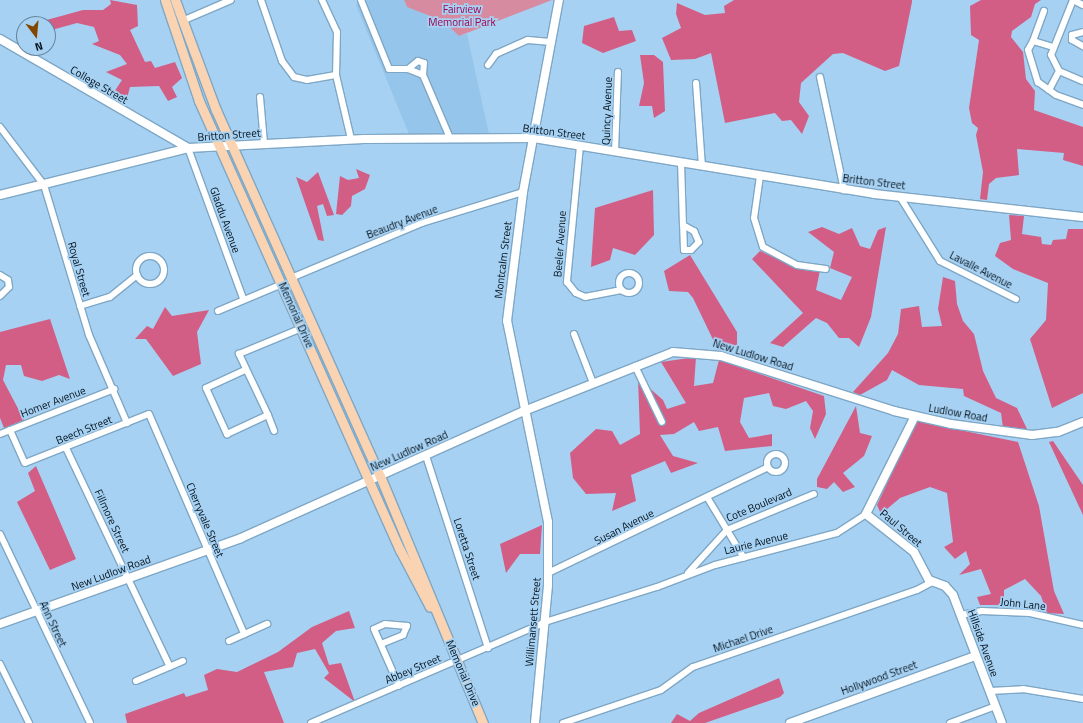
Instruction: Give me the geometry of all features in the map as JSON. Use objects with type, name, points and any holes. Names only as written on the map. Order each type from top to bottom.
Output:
[{"type":"main road","name":"Memorial Drive","points":[[165,0],[192,84],[407,565],[442,623]]},
{"type":"main road","name":"Memorial Drive","points":[[175,0],[231,145],[380,476],[484,723]]},
{"type":"street","points":[[182,21],[230,0]]},
{"type":"street","points":[[261,0],[282,61],[294,77],[307,80],[336,75]]},
{"type":"street","points":[[322,0],[338,42],[336,75],[351,139]]},
{"type":"street","points":[[361,0],[389,69],[408,70],[423,75]]},
{"type":"street","name":"Montcalm Street","points":[[548,523],[524,411],[507,321],[523,192],[560,0]]},
{"type":"street","points":[[1083,5],[1073,0],[1053,47],[1052,57],[1059,71],[1083,81]]},
{"type":"street","points":[[1044,11],[1028,58],[1038,82],[1049,90],[1083,105]]},
{"type":"street","points":[[1060,29],[1072,35],[1083,32]]},
{"type":"street","points":[[1072,35],[1072,40],[1083,46]]},
{"type":"street","name":"College Street","points":[[0,40],[188,148]]},
{"type":"street","points":[[1033,40],[1053,47]]},
{"type":"street","points":[[488,65],[496,54],[525,41],[551,42]]},
{"type":"street","points":[[408,70],[423,62],[423,75],[450,138]]},
{"type":"street","points":[[1049,90],[1059,71]]},
{"type":"street","name":"Quincy Avenue","points":[[615,152],[618,72]]},
{"type":"street","points":[[820,77],[844,190]]},
{"type":"street","points":[[696,83],[702,166]]},
{"type":"street","points":[[260,97],[264,143]]},
{"type":"street","name":"Royal Street","points":[[0,127],[44,185],[80,306],[128,423]]},
{"type":"street","name":"Britton Street","points":[[0,195],[188,148],[351,139],[534,138],[844,190],[1083,217]]},
{"type":"street","name":"Beeler Avenue","points":[[580,146],[567,282],[576,293],[585,297],[621,290]]},
{"type":"street","name":"Gladdu Avenue","points":[[188,148],[244,298]]},
{"type":"street","points":[[680,162],[683,226]]},
{"type":"street","points":[[760,176],[754,218],[763,247],[798,265],[826,269]]},
{"type":"street","name":"Beaudry Avenue","points":[[291,278],[422,223],[523,192]]},
{"type":"street","name":"Lavalle Avenue","points":[[900,197],[940,260],[1016,299]]},
{"type":"street","points":[[145,257],[155,257],[163,264],[163,275],[156,283],[145,283],[137,275],[137,265],[145,257]]},
{"type":"street","points":[[0,275],[8,280],[9,287],[0,296]]},
{"type":"street","points":[[80,306],[110,297],[137,275]]},
{"type":"street","points":[[218,311],[244,298],[282,284]]},
{"type":"street","points":[[274,431],[239,354],[302,328]]},
{"type":"street","points":[[574,334],[593,383]]},
{"type":"street","name":"New Ludlow Road","points":[[0,624],[208,550],[426,456],[524,411],[669,353],[704,352],[832,391]]},
{"type":"street","points":[[635,366],[662,422]]},
{"type":"street","points":[[245,370],[206,388],[227,434],[268,415]]},
{"type":"street","name":"Homer Avenue","points":[[0,434],[114,389]]},
{"type":"street","name":"Ludlow Road","points":[[832,391],[915,416],[1032,435],[1058,432],[1083,422]]},
{"type":"street","name":"Beech Street","points":[[10,430],[26,463],[148,414]]},
{"type":"street","name":"Cherryvale Street","points":[[148,414],[244,634]]},
{"type":"street","points":[[866,514],[915,416]]},
{"type":"street","name":"Fillmore Street","points":[[66,448],[170,667]]},
{"type":"street","name":"Loretta Street","points":[[426,456],[488,648]]},
{"type":"street","name":"Susan Avenue","points":[[548,573],[768,467]]},
{"type":"street","name":"Cote Boulevard","points":[[685,576],[727,530],[814,494]]},
{"type":"street","points":[[707,497],[744,558]]},
{"type":"street","name":"Laurie Avenue","points":[[545,622],[744,558],[837,533],[866,514]]},
{"type":"street","name":"Paul Street","points":[[866,514],[914,552],[932,582]]},
{"type":"street","name":"Willimansett Street","points":[[535,723],[545,622],[548,573],[548,523]]},
{"type":"street","name":"Ann Street","points":[[0,534],[90,723]]},
{"type":"street","name":"Hillside Avenue","points":[[932,582],[950,590],[961,614],[975,656],[1002,723]]},
{"type":"street","name":"Michael Drive","points":[[564,723],[661,690],[693,667],[917,590],[932,582]]},
{"type":"street","name":"John Lane","points":[[961,614],[982,611],[1030,613],[1083,625]]},
{"type":"street","name":"Abbey Street","points":[[311,723],[458,661],[545,622]]},
{"type":"street","points":[[229,641],[267,624]]},
{"type":"street","points":[[381,644],[404,635],[407,626],[376,626],[381,644],[399,686]]},
{"type":"street","name":"Hollywood Street","points":[[790,723],[803,721],[975,656]]},
{"type":"street","points":[[136,681],[183,661]]},
{"type":"street","points":[[0,664],[29,723]]},
{"type":"street","points":[[990,691],[1023,689],[1083,698]]},
{"type":"street","points":[[950,723],[996,706]]},
{"type":"shaded area","points":[[110,0],[137,5],[138,26],[130,30],[145,62],[151,61],[155,68],[175,62],[182,78],[172,87],[177,97],[168,101],[159,86],[130,87],[125,106],[110,98],[122,80],[106,72],[127,64],[120,55],[92,44],[99,41],[94,27],[77,23],[56,29],[56,17],[83,10],[103,10],[111,4]]},
{"type":"shaded area","points":[[358,0],[404,0],[407,7],[443,21],[459,36],[467,34],[489,134],[409,134],[356,5]]},
{"type":"shaded area","points":[[734,0],[912,0],[912,2],[899,66],[885,71],[843,53],[833,54],[801,83],[799,102],[809,116],[802,134],[791,120],[782,121],[775,113],[725,123],[711,53],[695,59],[671,60],[662,38],[681,28],[676,14],[677,3],[705,15],[725,13],[724,6]]},
{"type":"shaded area","points":[[981,0],[1041,0],[1035,4],[1031,17],[1012,31],[1011,37],[1023,52],[1026,79],[1035,91],[1034,110],[1083,127],[1083,166],[1063,160],[1064,153],[1017,149],[1019,175],[996,178],[989,184],[987,200],[980,199],[983,172],[976,135],[978,128],[972,123],[969,108],[979,40],[971,35],[970,6]]},
{"type":"shaded area","points":[[614,17],[619,31],[632,30],[636,41],[603,53],[582,43],[584,26]]},
{"type":"shaded area","points":[[640,55],[654,55],[663,62],[665,111],[654,118],[652,106],[639,106],[644,83]]},
{"type":"shaded area","points":[[356,169],[370,175],[365,189],[352,196],[351,206],[342,215],[336,214],[340,176],[348,180],[359,178]]},
{"type":"shaded area","points":[[318,172],[334,215],[327,216],[323,204],[317,206],[324,241],[318,240],[296,177],[307,182]]},
{"type":"shaded area","points":[[653,190],[654,235],[635,255],[613,248],[610,260],[591,267],[595,208]]},
{"type":"shaded area","points":[[1009,215],[1024,216],[1022,234],[1041,237],[1042,244],[1051,245],[1053,240],[1066,239],[1068,229],[1083,229],[1083,393],[1052,408],[1030,339],[1046,320],[1048,283],[1013,269],[995,256],[1000,243],[1011,240]]},
{"type":"shaded area","points":[[822,227],[839,234],[852,228],[860,246],[870,249],[878,230],[886,227],[871,317],[859,347],[849,338],[839,338],[827,323],[816,318],[783,347],[770,343],[803,313],[752,259],[760,251],[797,268],[820,270],[816,290],[841,300],[852,277],[830,268],[834,252],[808,232]]},
{"type":"shaded area","points":[[690,255],[737,332],[737,345],[718,350],[693,298],[688,292],[669,291],[664,271]]},
{"type":"shaded area","points":[[943,277],[955,281],[957,304],[963,321],[974,334],[983,371],[996,398],[1017,408],[1027,429],[1003,428],[1001,413],[964,396],[963,389],[919,385],[892,370],[887,380],[860,395],[853,392],[888,353],[898,334],[901,309],[919,306],[922,327],[942,326],[938,309]]},
{"type":"shaded area","points":[[165,307],[172,316],[209,310],[197,332],[201,364],[173,376],[146,339],[135,339],[147,326],[153,329]]},
{"type":"shaded area","points":[[50,319],[70,379],[59,375],[42,381],[24,376],[21,365],[6,365],[3,380],[24,420],[4,428],[0,418],[0,332]]},
{"type":"shaded area","points":[[696,357],[694,386],[713,383],[719,360],[824,396],[826,414],[815,439],[810,428],[813,411],[806,401],[786,409],[773,406],[769,393],[744,398],[740,422],[749,438],[772,434],[772,446],[725,451],[718,427],[699,431],[694,422],[674,434],[660,435],[673,456],[698,463],[671,473],[665,461],[631,475],[636,501],[612,511],[616,493],[586,494],[573,478],[570,453],[596,429],[612,431],[620,445],[640,434],[638,378],[663,400],[667,409],[686,403],[661,362]]},
{"type":"shaded area","points":[[856,406],[860,433],[872,436],[864,456],[843,473],[855,487],[843,492],[834,482],[827,489],[817,487],[817,479]]},
{"type":"shaded area","points":[[916,421],[1018,442],[1039,506],[1054,591],[1064,614],[1047,613],[1041,596],[1025,579],[1004,590],[1004,605],[980,605],[977,597],[991,594],[981,569],[959,575],[970,564],[966,551],[955,559],[944,547],[953,542],[947,493],[930,487],[900,498],[881,514],[877,505]]},
{"type":"shaded area","points":[[1053,441],[1083,485],[1083,515],[1049,442]]},
{"type":"shaded area","points":[[36,466],[76,559],[50,570],[17,502],[35,491],[28,473]]},
{"type":"shaded area","points":[[542,525],[540,554],[520,554],[506,573],[500,544]]},
{"type":"shaded area","points":[[349,611],[355,628],[336,631],[322,643],[329,665],[341,663],[355,702],[324,678],[329,673],[315,649],[297,653],[293,667],[264,672],[284,723],[127,723],[125,714],[184,693],[186,697],[208,690],[204,675],[217,669],[237,672],[278,652],[312,627]]},
{"type":"shaded area","points":[[779,678],[784,693],[780,697],[705,723],[671,723],[677,714],[690,721],[699,713]]},
{"type":"green space","name":"Fairview Memorial Park","points":[[404,0],[552,0],[459,36],[443,21],[407,7]]}]
